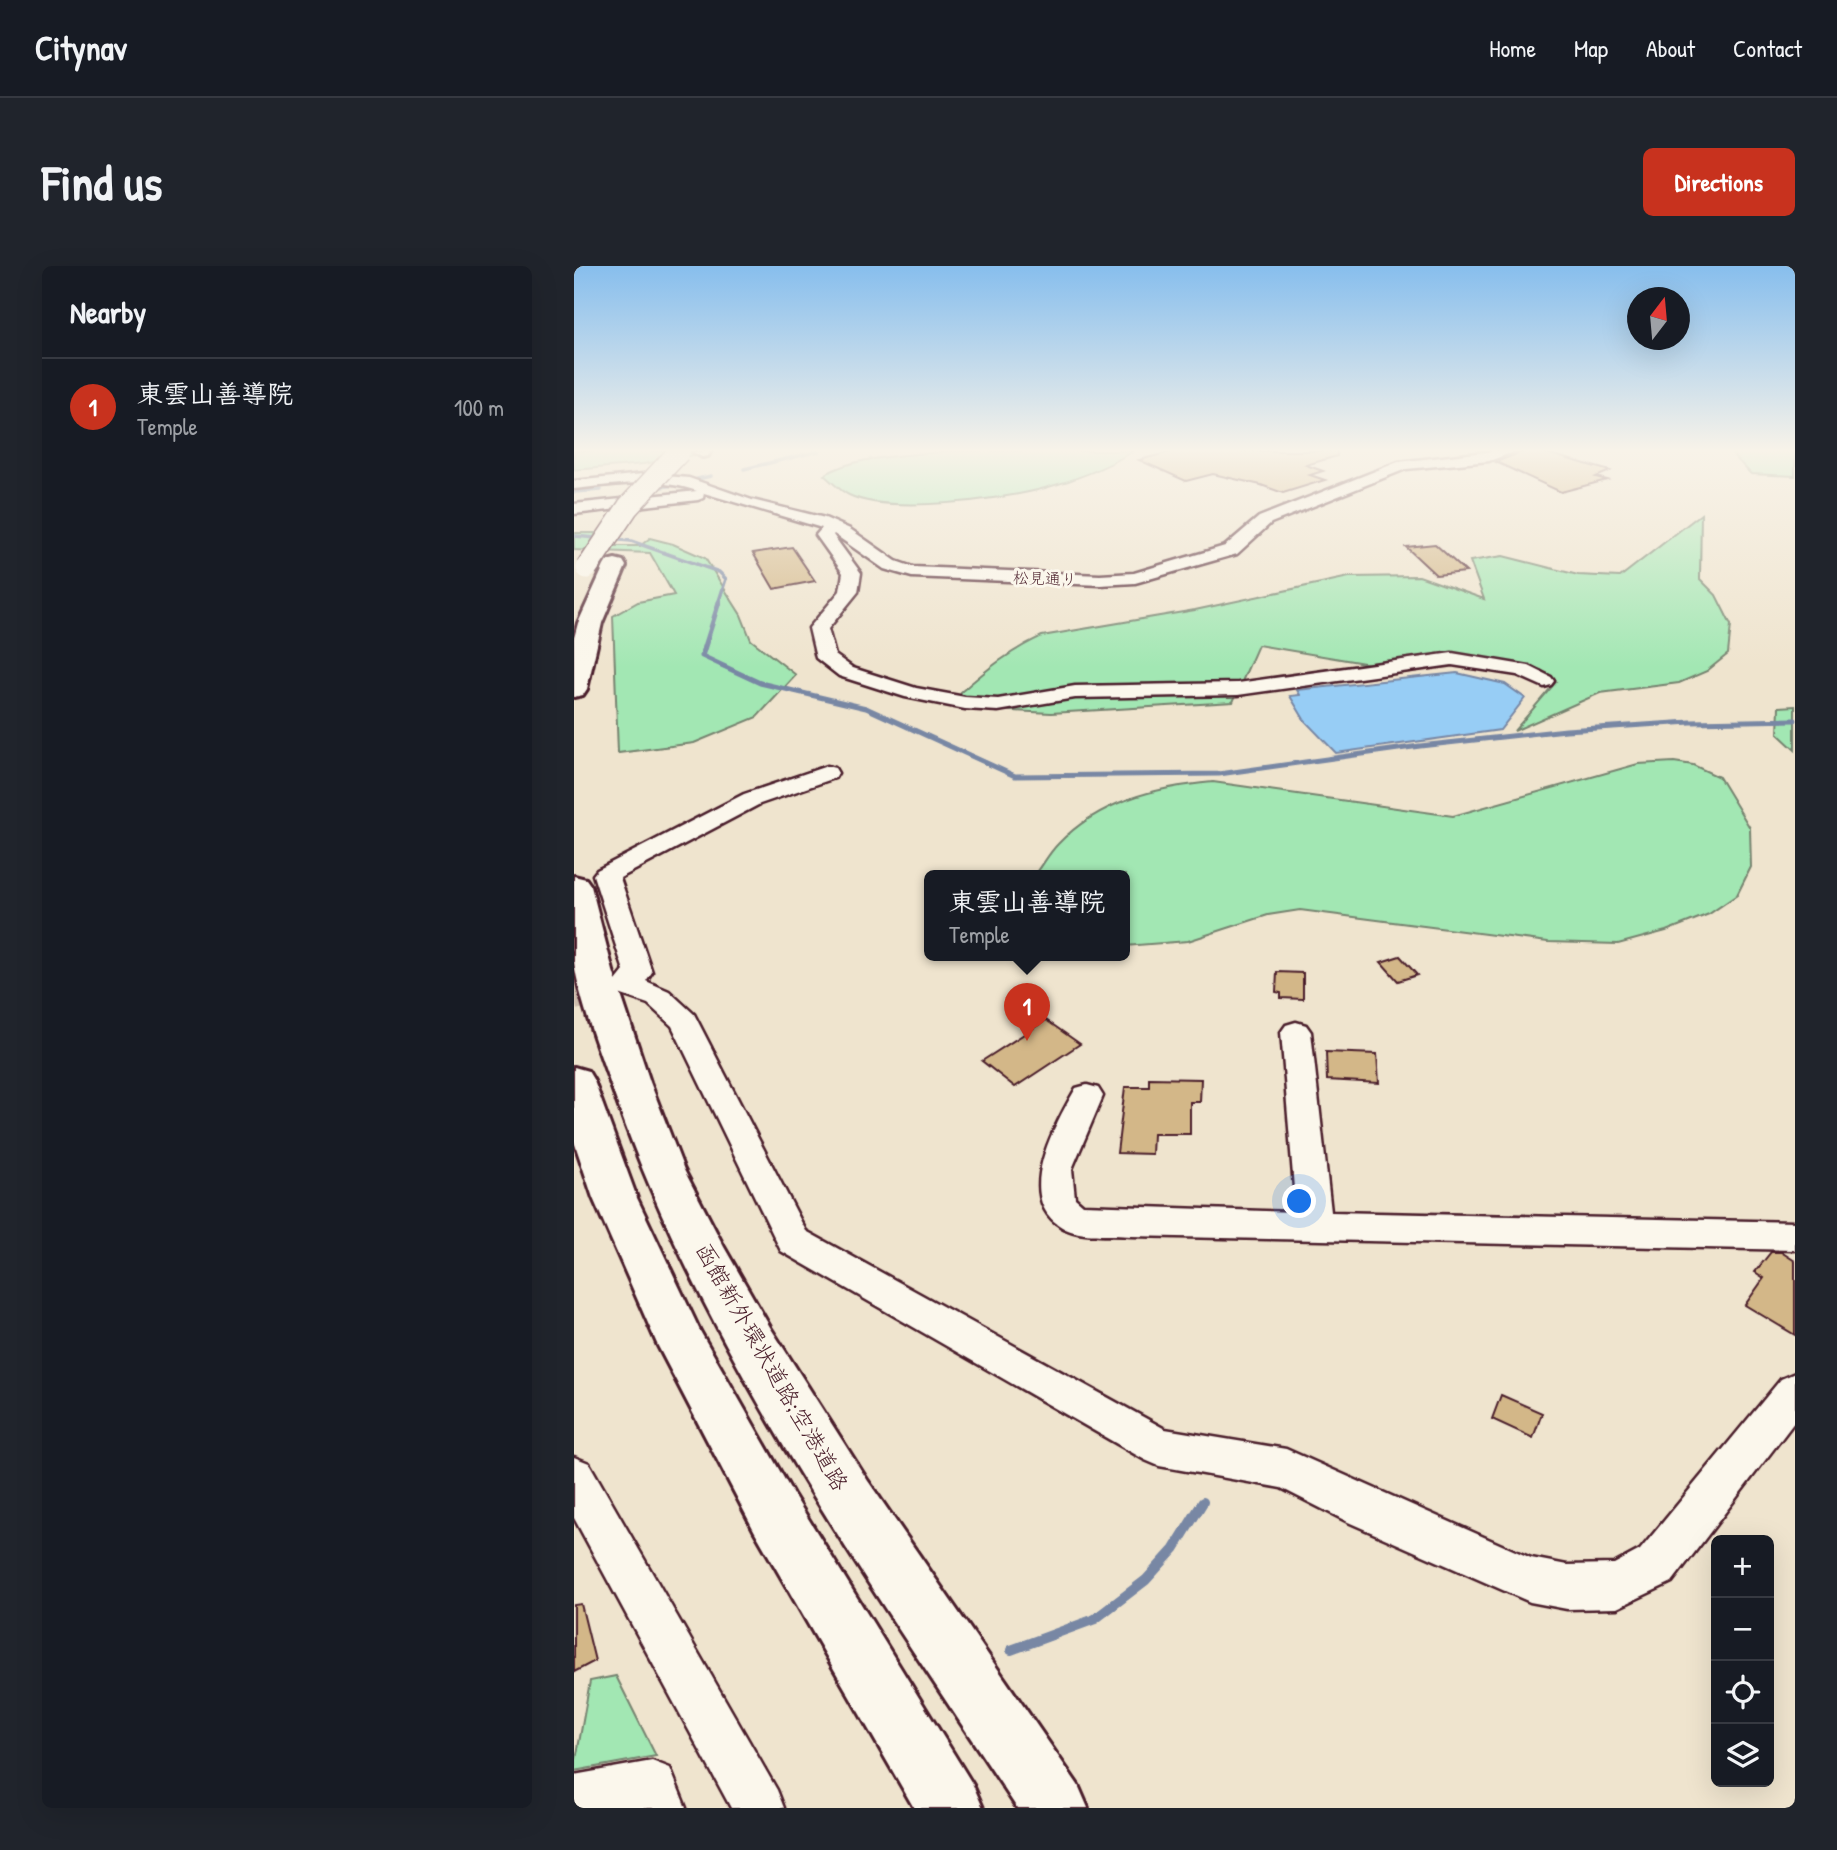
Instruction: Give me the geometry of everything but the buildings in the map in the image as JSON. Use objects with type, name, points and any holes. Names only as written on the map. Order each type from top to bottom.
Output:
[{"type":"highway","points":[[583,576],[618,523]]},
{"type":"highway","points":[[637,529],[642,523]]},
{"type":"highway","points":[[574,689],[590,623],[621,556]]},
{"type":"highway","name":"函館新外環状道路;空港道路","points":[[574,886],[588,953],[615,1045],[665,1176],[726,1293],[832,1473],[1055,1808]]},
{"type":"highway","points":[[574,1081],[615,1198],[683,1346],[774,1513],[950,1808]]},
{"type":"street","name":"松見通り","points":[[818,523],[832,527],[890,565],[912,572],[1100,580],[1135,578],[1231,550],[1262,523]]},
{"type":"street","points":[[832,527],[824,535],[852,573],[849,593],[818,628],[826,658],[845,672],[912,694],[965,704],[998,705],[1075,692],[1238,690],[1452,659],[1522,670],[1544,681]]},
{"type":"street","points":[[827,773],[752,799],[607,875],[638,972],[626,986],[645,988],[661,997],[684,1021],[793,1241],[998,1354],[1158,1447],[1286,1469],[1363,1507],[1530,1580],[1567,1587],[1617,1586],[1656,1566],[1795,1391]]},
{"type":"street","points":[[1296,1032],[1314,1226]]},
{"type":"street","points":[[1087,1096],[1055,1169],[1058,1204],[1075,1218],[1794,1236]]},
{"type":"street","points":[[574,1477],[586,1526],[759,1808]]},
{"type":"street","points":[[574,1800],[652,1786],[661,1808]]},
{"type":"green space","points":[[1689,523],[1701,523],[1700,579],[1716,595],[1731,625],[1728,654],[1707,671],[1679,683],[1600,693],[1514,731],[1556,682],[1541,670],[1452,656],[1370,664],[1258,645],[1233,702],[1051,713],[973,709],[959,705],[961,692],[980,676],[1009,654],[1042,636],[1195,610],[1349,577],[1419,576],[1484,599],[1470,561],[1503,556],[1578,575],[1620,577]]},
{"type":"green space","points":[[574,533],[596,533],[590,546],[640,546],[650,538],[673,544],[705,558],[741,615],[751,640],[796,675],[757,717],[694,743],[618,753],[613,616],[638,602],[674,595],[650,553],[574,550]]},
{"type":"green space","points":[[1795,706],[1795,750],[1778,734],[1779,707]]},
{"type":"green space","points":[[1674,762],[1693,765],[1719,777],[1750,828],[1751,867],[1737,895],[1709,914],[1666,931],[1618,944],[1548,942],[1300,910],[1268,915],[1188,941],[1130,946],[1130,870],[1039,870],[1058,844],[1092,817],[1150,792],[1192,784],[1213,782],[1453,816],[1638,764]]},
{"type":"green space","points":[[616,1676],[656,1756],[574,1771],[590,1681]]},
{"type":"water","points":[[1457,673],[1505,684],[1525,698],[1500,730],[1336,753],[1305,721],[1290,696],[1300,695],[1297,690]]},
{"type":"waterway","points":[[574,536],[631,541],[719,572],[726,579],[718,604]]},
{"type":"waterway","points":[[719,602],[702,656],[760,683],[866,708],[1015,776],[1219,774],[1420,746],[1566,730],[1691,722],[1795,720]]},
{"type":"waterway","points":[[1011,1650],[1095,1619],[1146,1580],[1174,1549],[1203,1502]]},
{"type":"tunnel","points":[[574,997],[619,987]]},
{"type":"place","name":"東雲山善導院","points":[[1027,1041]]}]
